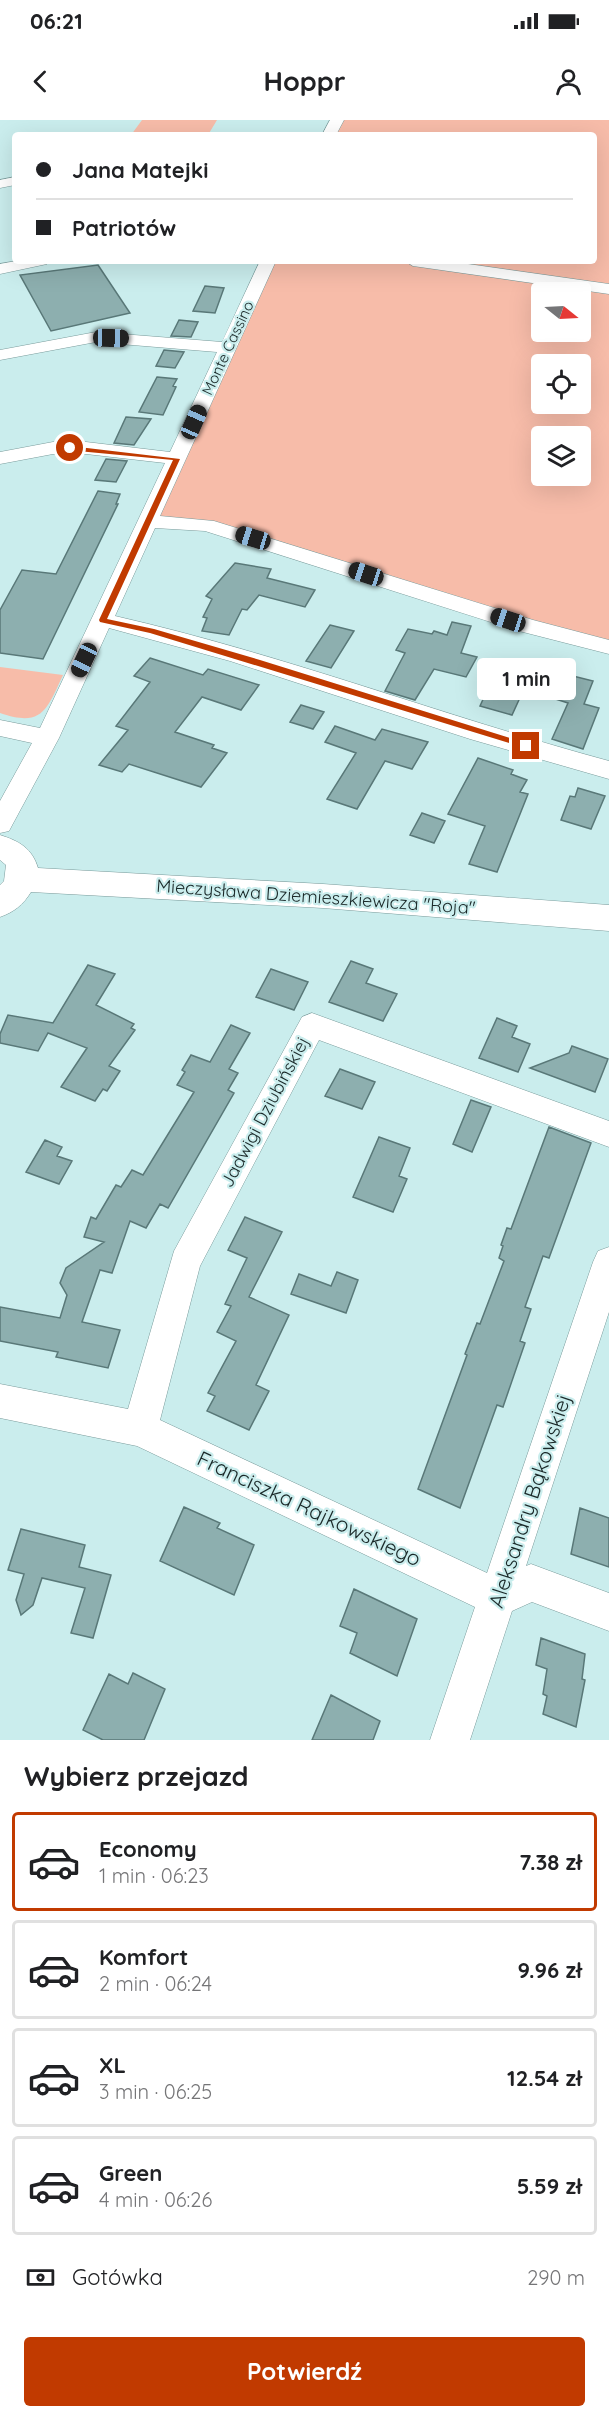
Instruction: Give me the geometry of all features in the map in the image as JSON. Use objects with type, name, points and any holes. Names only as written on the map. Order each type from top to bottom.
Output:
[{"type":"main road","points":[[0,847],[9,850],[20,861],[22,879],[11,896],[0,904]]},
{"type":"main road","name":"Mieczysława Dziemieszkiewicza \"Roja\"","points":[[22,879],[323,896],[609,918]]},
{"type":"street","points":[[0,269],[26,264]]},
{"type":"street","name":"Monte Cassino","points":[[0,824],[47,738],[267,264]]},
{"type":"street","points":[[434,264],[609,289]]},
{"type":"street","points":[[0,355],[96,337],[227,348]]},
{"type":"street","points":[[0,458],[54,448],[86,448],[177,459]]},
{"type":"street","points":[[148,521],[207,525],[527,626],[609,647]]},
{"type":"street","points":[[103,620],[151,630],[279,668],[463,729],[609,770]]},
{"type":"street","points":[[0,728],[47,738]]},
{"type":"street","name":"Jadwigi Dziubińskiej","points":[[140,1429],[185,1262],[312,1025],[609,1134]]},
{"type":"street","name":"Aleksandry Bąkowskiej","points":[[450,1740],[609,1262]]},
{"type":"street","name":"Franciszka Rajkowskiego","points":[[0,1401],[140,1429],[498,1599]]},
{"type":"street","points":[[498,1599],[531,1583],[609,1612]]},
{"type":"shaded area","points":[[142,120],[217,120],[210,132],[133,132]]},
{"type":"shaded area","points":[[337,120],[609,120],[609,647],[207,525],[148,521],[268,264],[597,264],[597,132],[331,132]]},
{"type":"shaded area","points":[[0,667],[63,675],[42,712],[35,717],[14,717],[0,713]]},
{"type":"building","points":[[98,265],[130,313],[51,331],[20,275]]},
{"type":"building","points":[[205,286],[224,288],[215,313],[193,311]]},
{"type":"building","points":[[179,320],[198,322],[191,337],[171,336]]},
{"type":"building","points":[[164,350],[184,352],[175,368],[156,366]]},
{"type":"building","points":[[157,377],[177,379],[173,386],[176,387],[163,415],[139,412]]},
{"type":"building","points":[[126,417],[151,419],[134,445],[114,443]]},
{"type":"building","points":[[106,459],[127,461],[116,482],[95,480]]},
{"type":"building","points":[[98,491],[120,494],[116,504],[118,504],[43,659],[0,653],[0,610],[22,570],[56,574]]},
{"type":"building","points":[[235,563],[271,569],[267,578],[315,590],[305,607],[259,595],[247,610],[242,609],[229,635],[202,631],[207,618],[203,617],[212,599],[206,596]]},
{"type":"building","points":[[452,622],[471,626],[461,653],[477,657],[466,677],[434,669],[415,700],[385,691],[405,653],[396,650],[408,629],[432,634],[434,631],[447,635]]},
{"type":"building","points":[[330,625],[354,631],[331,668],[306,661]]},
{"type":"building","points":[[150,658],[203,675],[208,669],[259,685],[241,710],[202,697],[175,732],[214,745],[212,748],[227,753],[201,787],[129,764],[122,772],[99,765],[128,730],[116,726],[150,682],[134,676]]},
{"type":"building","points":[[553,671],[593,681],[584,704],[599,708],[583,749],[552,739],[568,703],[543,695]]},
{"type":"building","points":[[491,682],[523,691],[512,715],[480,706]]},
{"type":"building","points":[[301,705],[324,712],[313,729],[290,722]]},
{"type":"building","points":[[335,726],[375,740],[382,729],[428,742],[412,769],[385,761],[357,809],[327,799],[356,753],[325,742]]},
{"type":"building","points":[[478,758],[513,770],[511,774],[527,780],[520,792],[528,794],[497,872],[469,864],[485,826],[448,814]]},
{"type":"building","points":[[578,788],[605,796],[591,829],[561,820],[570,796],[575,797]]},
{"type":"building","points":[[422,813],[445,821],[434,843],[410,835]]},
{"type":"building","points":[[351,961],[373,969],[366,983],[397,994],[383,1021],[329,1002]]},
{"type":"building","points":[[88,965],[115,974],[96,1005],[134,1024],[131,1028],[135,1030],[109,1066],[120,1071],[107,1091],[103,1089],[95,1101],[61,1087],[87,1048],[48,1033],[38,1051],[0,1043],[0,1034],[8,1015],[53,1023]]},
{"type":"building","points":[[271,969],[308,982],[294,1010],[256,997]]},
{"type":"building","points":[[497,1018],[517,1026],[512,1037],[530,1044],[518,1072],[479,1058]]},
{"type":"building","points":[[231,1025],[250,1033],[229,1069],[238,1073],[228,1090],[234,1093],[168,1208],[160,1204],[146,1228],[130,1221],[112,1273],[100,1270],[82,1322],[120,1330],[108,1368],[56,1357],[58,1352],[0,1341],[0,1307],[60,1318],[67,1295],[60,1283],[66,1268],[104,1242],[84,1237],[91,1217],[96,1219],[116,1185],[121,1187],[132,1170],[143,1175],[194,1092],[177,1085],[185,1072],[182,1070],[191,1055],[210,1062]]},
{"type":"building","points":[[572,1046],[608,1059],[595,1092],[530,1068],[569,1053]]},
{"type":"building","points":[[340,1069],[375,1082],[362,1109],[325,1096]]},
{"type":"building","points":[[471,1100],[491,1107],[472,1152],[453,1144]]},
{"type":"building","points":[[549,1127],[591,1143],[549,1258],[543,1256],[525,1307],[531,1309],[520,1341],[525,1343],[503,1407],[497,1405],[460,1508],[418,1489],[467,1355],[465,1354],[477,1323],[480,1324],[504,1261],[499,1258],[507,1228],[511,1229]]},
{"type":"building","points":[[379,1137],[410,1148],[399,1176],[407,1179],[393,1212],[353,1197]]},
{"type":"building","points":[[45,1140],[62,1147],[57,1156],[72,1161],[59,1184],[26,1172]]},
{"type":"building","points":[[245,1217],[282,1232],[249,1297],[289,1315],[256,1385],[269,1391],[249,1430],[207,1411],[215,1396],[208,1393],[236,1341],[217,1332],[231,1306],[225,1304],[247,1258],[228,1250]]},
{"type":"building","points":[[337,1272],[358,1280],[346,1313],[291,1294],[299,1274],[331,1286]]},
{"type":"building","points":[[184,1507],[220,1523],[217,1528],[254,1545],[234,1595],[160,1561]]},
{"type":"building","points":[[580,1508],[609,1518],[609,1567],[571,1554]]},
{"type":"building","points":[[21,1529],[85,1545],[79,1567],[111,1575],[93,1638],[71,1633],[85,1588],[42,1578],[33,1605],[21,1615],[16,1600],[24,1574],[8,1570]]},
{"type":"building","points":[[354,1589],[417,1619],[397,1676],[350,1653],[357,1633],[340,1626]]},
{"type":"building","points":[[541,1638],[585,1654],[582,1679],[585,1680],[576,1727],[543,1714],[547,1696],[543,1694],[547,1669],[536,1665]]},
{"type":"building","points":[[133,1673],[165,1689],[144,1740],[103,1740],[83,1730],[109,1674],[128,1684]]},
{"type":"building","points":[[331,1695],[380,1721],[373,1740],[312,1740]]},
{"type":"route","points":[[70,448],[177,459],[103,620],[151,630],[279,668],[463,729],[526,746]]}]
